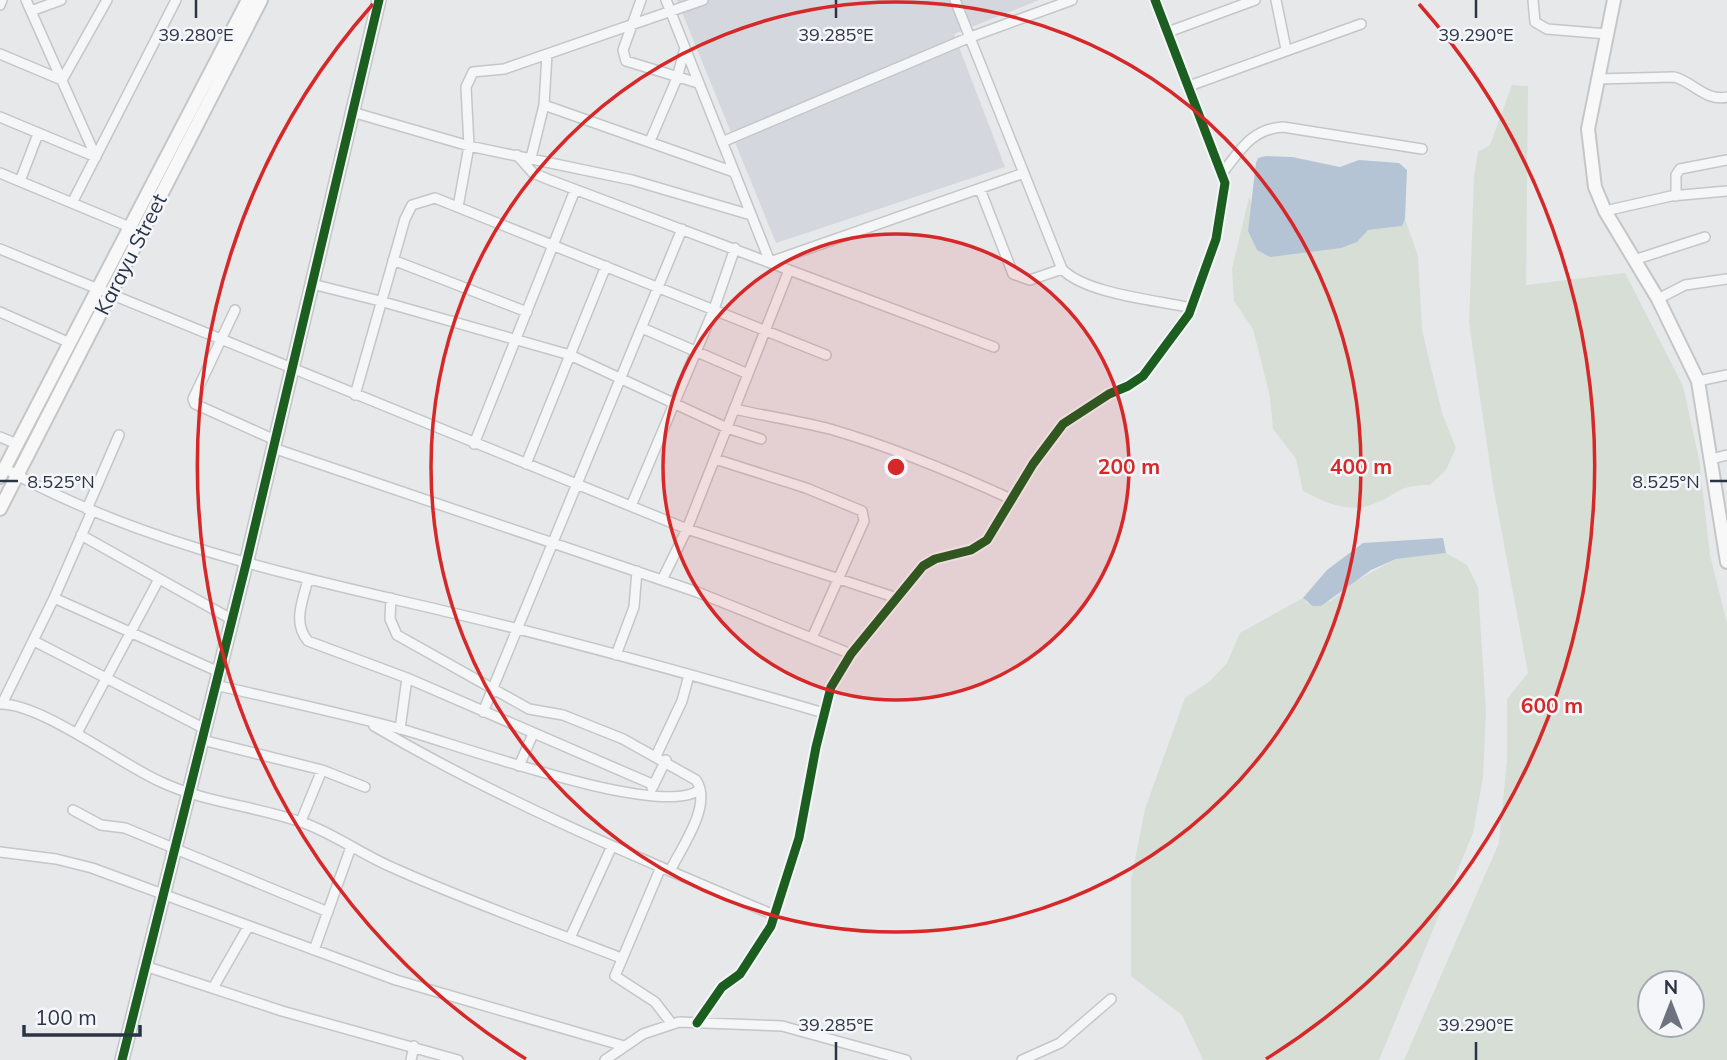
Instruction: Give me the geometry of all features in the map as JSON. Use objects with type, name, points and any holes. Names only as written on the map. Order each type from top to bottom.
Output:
[{"type":"street","points":[[0,5],[2,0]]},
{"type":"street","points":[[26,0],[96,157]]},
{"type":"street","points":[[31,11],[61,0]]},
{"type":"street","points":[[62,80],[107,0]]},
{"type":"street","points":[[72,203],[176,0]]},
{"type":"street","name":"Karayu Street","points":[[0,509],[132,228],[248,0]]},
{"type":"street","name":"Karayu Street","points":[[2,472],[261,0]]},
{"type":"street","points":[[125,1059],[173,849],[246,564],[379,0]]},
{"type":"street","points":[[641,0],[623,50],[626,61],[698,83]]},
{"type":"street","points":[[666,0],[770,262]]},
{"type":"street","points":[[458,207],[469,146],[468,78],[473,72],[493,72],[703,0]]},
{"type":"street","points":[[955,0],[1062,269],[1073,280],[1091,286],[1192,308]]},
{"type":"street","points":[[722,142],[968,38],[1072,0]]},
{"type":"street","points":[[697,1023],[722,987],[740,974],[771,926],[799,838],[831,687],[851,654],[923,566],[935,559],[971,550],[987,540],[1033,464],[1063,425],[1109,394],[1143,376],[1192,308],[1216,239],[1223,172],[1155,0]]},
{"type":"street","points":[[1168,32],[1255,0]]},
{"type":"street","points":[[1276,0],[1286,49]]},
{"type":"street","points":[[1533,0],[1535,22],[1547,29],[1607,34]]},
{"type":"street","points":[[1614,0],[1588,129],[1595,187],[1605,211],[1658,299],[1698,381],[1723,509],[1727,562]]},
{"type":"street","points":[[1189,86],[1361,24]]},
{"type":"street","points":[[650,141],[677,78],[685,48]]},
{"type":"street","points":[[0,54],[62,80]]},
{"type":"street","points":[[531,158],[544,105],[547,54]]},
{"type":"street","points":[[1597,79],[1674,77],[1684,79],[1706,95],[1720,99],[1727,97]]},
{"type":"street","points":[[544,105],[734,172]]},
{"type":"street","points":[[352,113],[469,146],[632,180],[751,215]]},
{"type":"street","points":[[0,117],[96,157]]},
{"type":"street","points":[[1223,172],[1249,138],[1270,128],[1283,127],[1422,149]]},
{"type":"street","points":[[20,181],[38,134]]},
{"type":"street","points":[[517,155],[533,173],[575,190],[994,347]]},
{"type":"street","points":[[1676,196],[1676,175],[1679,169],[1727,160]]},
{"type":"street","points":[[0,173],[132,228]]},
{"type":"street","points":[[770,262],[1024,173]]},
{"type":"street","points":[[980,189],[1013,274],[1030,280],[1062,269]]},
{"type":"street","points":[[474,444],[575,190]]},
{"type":"street","points":[[1605,211],[1676,196],[1727,191]]},
{"type":"street","points":[[355,395],[380,301],[412,205],[435,198],[826,355]]},
{"type":"street","points":[[483,712],[682,229]]},
{"type":"street","points":[[1634,260],[1705,237]]},
{"type":"street","points":[[631,506],[714,309],[735,248]]},
{"type":"street","points":[[0,249],[220,341],[687,529],[897,598]]},
{"type":"street","points":[[393,260],[527,312]]},
{"type":"street","points":[[526,464],[606,266]]},
{"type":"street","points":[[662,580],[687,529],[789,270]]},
{"type":"street","points":[[1658,299],[1685,285],[1727,279]]},
{"type":"street","points":[[312,284],[570,355],[672,404],[727,428],[761,439]]},
{"type":"street","points":[[235,310],[193,395],[195,404],[274,444],[662,580],[851,654]]},
{"type":"street","points":[[0,312],[70,344]]},
{"type":"street","points":[[642,328],[748,374]]},
{"type":"street","points":[[1698,381],[1727,374]]},
{"type":"street","points":[[734,409],[828,429],[870,442],[934,464],[1012,499]]},
{"type":"street","points":[[119,435],[54,598],[1,704],[25,709],[77,733],[127,765],[188,793],[301,821],[388,866],[621,958]]},
{"type":"street","points":[[0,437],[17,444]]},
{"type":"street","points":[[1711,458],[1727,456]]},
{"type":"street","points":[[715,458],[806,488],[862,511],[864,522],[812,638]]},
{"type":"street","points":[[2,472],[17,475],[90,510],[246,564],[517,629],[824,713]]},
{"type":"street","points":[[81,535],[231,619]]},
{"type":"street","points":[[616,655],[634,607],[637,572]]},
{"type":"street","points":[[77,733],[159,579]]},
{"type":"street","points":[[308,579],[298,622],[299,631],[307,641],[407,678],[654,785]]},
{"type":"street","points":[[54,598],[129,632],[217,679],[400,729],[519,766],[648,796],[685,796],[699,790]]},
{"type":"street","points":[[391,598],[391,628],[397,635],[529,709],[563,715],[656,755],[695,780],[699,790],[699,807],[692,826],[666,869],[621,958],[615,976],[655,1002],[672,1024]]},
{"type":"street","points":[[34,640],[203,735],[322,770],[365,787]]},
{"type":"street","points":[[656,755],[682,701],[689,675]]},
{"type":"street","points":[[400,729],[407,678]]},
{"type":"street","points":[[364,720],[441,765],[612,846],[774,915]]},
{"type":"street","points":[[519,766],[533,734]]},
{"type":"street","points":[[648,796],[666,760]]},
{"type":"street","points":[[301,821],[322,770]]},
{"type":"street","points":[[73,810],[101,825],[125,828],[328,912]]},
{"type":"street","points":[[570,938],[612,846]]},
{"type":"street","points":[[314,950],[351,847]]},
{"type":"street","points":[[0,852],[80,865],[396,980],[624,1046]]},
{"type":"street","points":[[213,988],[248,927]]},
{"type":"street","points":[[145,966],[282,1011],[414,1045],[458,1060]]},
{"type":"street","points":[[1022,1060],[1060,1043],[1111,999]]},
{"type":"street","points":[[605,1060],[643,1034],[672,1024],[697,1023],[782,1026],[906,1060]]},
{"type":"street","points":[[411,1060],[414,1045]]},
{"type":"shaded area","points":[[677,0],[1039,0],[954,34],[1005,167],[776,243]]},
{"type":"shaded area","points":[[1512,85],[1528,86],[1526,285],[1625,273],[1683,386],[1699,459],[1710,555],[1727,623],[1727,1060],[1404,1060],[1499,843],[1507,760],[1507,699],[1528,673],[1493,485],[1469,323],[1474,177],[1478,152],[1490,145]]},
{"type":"shaded area","points":[[1249,197],[1252,205],[1248,231],[1357,242],[1368,230],[1402,226],[1405,219],[1418,256],[1422,330],[1442,413],[1456,448],[1446,470],[1430,485],[1404,488],[1373,504],[1355,508],[1328,503],[1303,491],[1296,459],[1273,429],[1270,397],[1253,329],[1234,301],[1232,269]]},
{"type":"shaded area","points":[[1446,553],[1467,565],[1478,587],[1486,712],[1483,777],[1473,833],[1379,1060],[1203,1060],[1182,1015],[1131,976],[1131,880],[1145,809],[1185,698],[1210,681],[1227,663],[1240,633],[1303,598],[1307,603],[1331,601],[1352,583],[1396,559]]},
{"type":"water","points":[[1292,157],[1340,167],[1359,160],[1399,163],[1407,170],[1405,219],[1402,226],[1368,230],[1357,242],[1341,248],[1270,257],[1257,250],[1248,231],[1256,163],[1258,158]]},
{"type":"water","points":[[1443,538],[1446,553],[1396,559],[1371,570],[1321,606],[1313,606],[1303,598],[1327,570],[1363,543]]},
{"type":"cycle path","points":[[122,1060],[246,564],[379,0]]},
{"type":"cycle path","points":[[697,1023],[722,987],[740,974],[771,926],[799,838],[816,747],[831,687],[851,654],[923,566],[935,559],[971,550],[987,540],[1033,464],[1063,424],[1143,376],[1189,314],[1216,239],[1225,183],[1155,0]]}]
